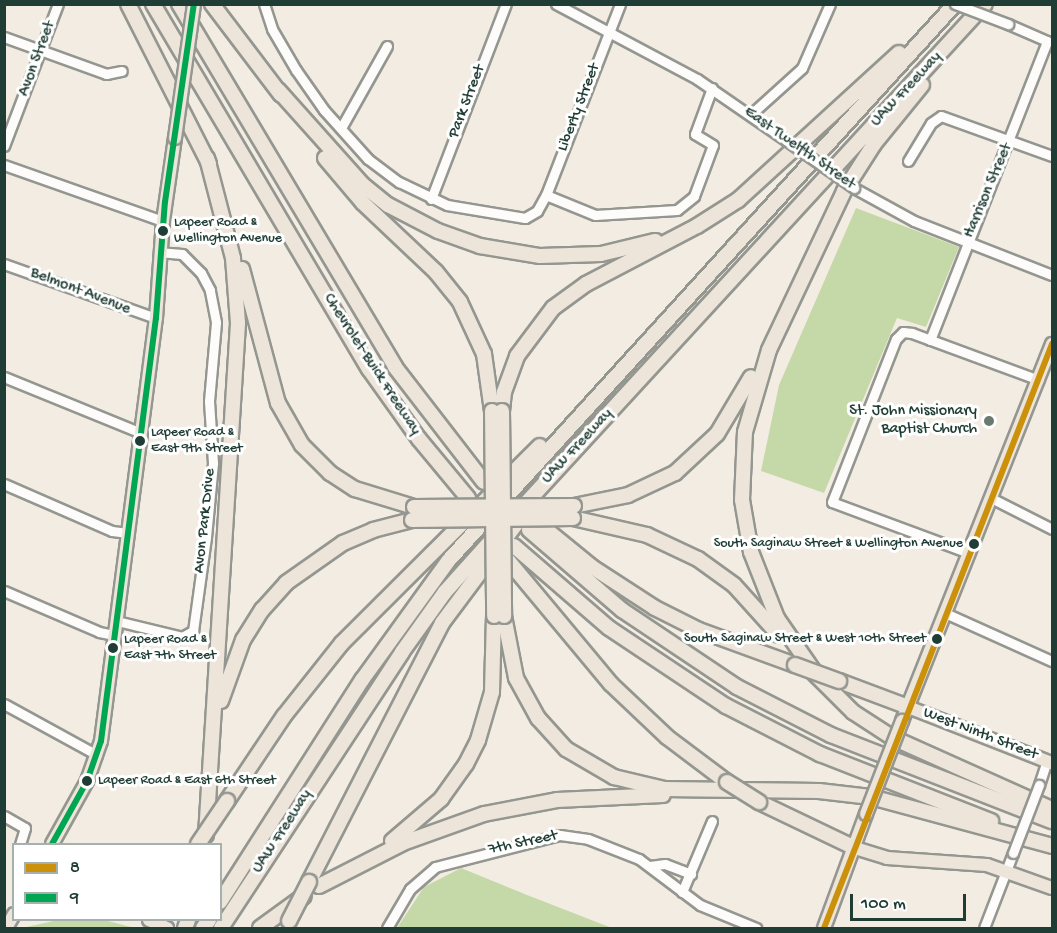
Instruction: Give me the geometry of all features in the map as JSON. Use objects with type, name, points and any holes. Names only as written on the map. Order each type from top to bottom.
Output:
[{"type":"highway","points":[[128,4],[207,158],[230,222],[274,391],[289,425],[309,453],[340,480],[413,513]]},
{"type":"highway","name":"Chevrolet-Buick Freeway","points":[[153,4],[369,369],[402,418],[464,501]]},
{"type":"highway","name":"Chevrolet-Buick Freeway","points":[[179,4],[368,324],[428,413],[533,526],[622,610],[746,692],[862,748],[1053,821]]},
{"type":"highway","points":[[212,4],[278,90],[340,177],[441,277],[460,302],[484,354],[497,411],[499,616],[490,703],[462,771],[412,827],[314,884],[260,928]]},
{"type":"highway","points":[[497,411],[517,356],[553,308],[586,284],[723,211],[762,180],[954,4]]},
{"type":"highway","name":"UAW Freeway","points":[[222,899],[418,600],[466,540],[954,4]]},
{"type":"highway","points":[[209,800],[223,690],[238,649],[262,610],[286,583],[331,550],[413,513],[574,512],[652,486],[708,444],[734,411],[856,171],[985,4]]},
{"type":"highway","name":"UAW Freeway","points":[[220,928],[426,618],[461,573],[985,4]]},
{"type":"highway","points":[[278,90],[334,157],[388,205],[438,231],[480,246],[540,256],[602,254],[658,240],[723,211]]},
{"type":"highway","points":[[206,843],[238,313],[233,258],[207,158]]},
{"type":"highway","points":[[792,298],[763,364],[748,414],[742,449],[742,500],[747,535],[762,587],[781,626],[818,677]]},
{"type":"highway","points":[[199,843],[284,716],[342,643],[622,368]]},
{"type":"highway","points":[[287,925],[314,884],[442,623],[566,460]]},
{"type":"highway","points":[[464,501],[609,628],[726,706],[854,768],[1053,845]]},
{"type":"highway","points":[[464,501],[506,558],[620,693],[676,744],[727,787],[855,848]]},
{"type":"highway","points":[[574,512],[647,535],[710,566],[746,596],[818,677],[853,712],[893,738],[1053,809]]},
{"type":"highway","points":[[533,526],[655,608],[714,636],[908,707]]},
{"type":"highway","points":[[499,616],[509,656],[523,693],[547,730],[578,758],[608,775],[639,785],[819,791],[871,797],[1053,845]]},
{"type":"highway","points":[[314,884],[419,836],[503,810],[577,799],[727,787]]},
{"type":"main road","points":[[53,843],[97,756],[156,318],[163,221],[194,4]]},
{"type":"main road","points":[[824,928],[902,721],[1053,344]]},
{"type":"main road","name":"West Ninth Street","points":[[908,707],[1050,762]]},
{"type":"main road","points":[[855,848],[887,858],[975,863],[1006,870],[1053,888]]},
{"type":"main road","points":[[150,921],[167,928]]},
{"type":"street","name":"Avon Street","points":[[4,146],[58,4]]},
{"type":"street","points":[[264,4],[272,29],[296,70],[340,128],[368,159],[399,182],[431,199]]},
{"type":"street","name":"Park Street","points":[[431,199],[506,4]]},
{"type":"street","name":"East Twelfth Street","points":[[556,4],[712,88],[854,188],[896,213],[1053,275]]},
{"type":"street","name":"Liberty Street","points":[[431,199],[525,218],[537,211],[546,195],[620,4]]},
{"type":"street","points":[[750,115],[802,68],[830,4]]},
{"type":"street","name":"Harrison Street","points":[[930,339],[1011,139],[1047,41],[954,4]]},
{"type":"street","points":[[4,37],[106,74],[122,71]]},
{"type":"street","points":[[340,128],[387,46]]},
{"type":"street","points":[[546,195],[595,214],[677,210],[694,195],[713,144],[695,134],[712,88]]},
{"type":"street","points":[[908,161],[931,123],[941,116],[1011,139],[1053,156]]},
{"type":"street","points":[[4,165],[163,221]]},
{"type":"street","name":"Avon Park Drive","points":[[117,621],[182,637],[193,631],[206,537],[213,464],[209,401],[216,322],[210,290],[201,273],[182,254],[161,252]]},
{"type":"street","name":"Belmont Avenue","points":[[4,264],[156,318]]},
{"type":"street","points":[[969,553],[832,502],[896,339],[903,332],[930,339],[1039,380]]},
{"type":"street","points":[[4,377],[141,433]]},
{"type":"street","points":[[4,484],[112,531],[128,533]]},
{"type":"street","points":[[991,498],[1053,529]]},
{"type":"street","points":[[4,591],[99,632],[115,635]]},
{"type":"street","points":[[945,613],[1053,661]]},
{"type":"street","points":[[4,704],[97,756]]},
{"type":"street","points":[[984,928],[1050,762]]},
{"type":"street","points":[[4,816],[25,828],[20,843]]},
{"type":"street","points":[[682,892],[712,821]]},
{"type":"street","name":"7th Street","points":[[387,928],[410,888],[429,871],[455,859],[560,835],[588,839],[650,866],[682,892],[712,911],[756,928]]},
{"type":"street","name":"7th Street","points":[[650,866],[663,863],[691,873]]},
{"type":"green space","points":[[856,208],[959,247],[926,327],[897,318],[824,493],[761,471],[779,385]]},
{"type":"green space","points":[[461,868],[612,928],[397,928],[424,887]]},
{"type":"green space","points":[[54,921],[108,921],[135,928],[22,928]]},
{"type":"transit line","name":"9","points":[[53,843],[87,781],[101,741],[156,318],[165,202],[194,4]]},
{"type":"transit line","name":"8","points":[[824,928],[1052,344]]},
{"type":"place","name":"Lapeer Road & Wellington Avenue","points":[[163,231]]},
{"type":"place","name":"St. John Missionary Baptist Church","points":[[989,421]]},
{"type":"place","name":"Lapeer Road & East 9th Street","points":[[140,441]]},
{"type":"place","name":"South Saginaw Street & Wellington Avenue","points":[[974,544]]},
{"type":"place","name":"South Saginaw Street & West 10th Street","points":[[937,639]]},
{"type":"place","name":"Lapeer Road & East 7th Street","points":[[113,648]]},
{"type":"place","name":"Lapeer Road & East 6th Street","points":[[87,781]]}]
